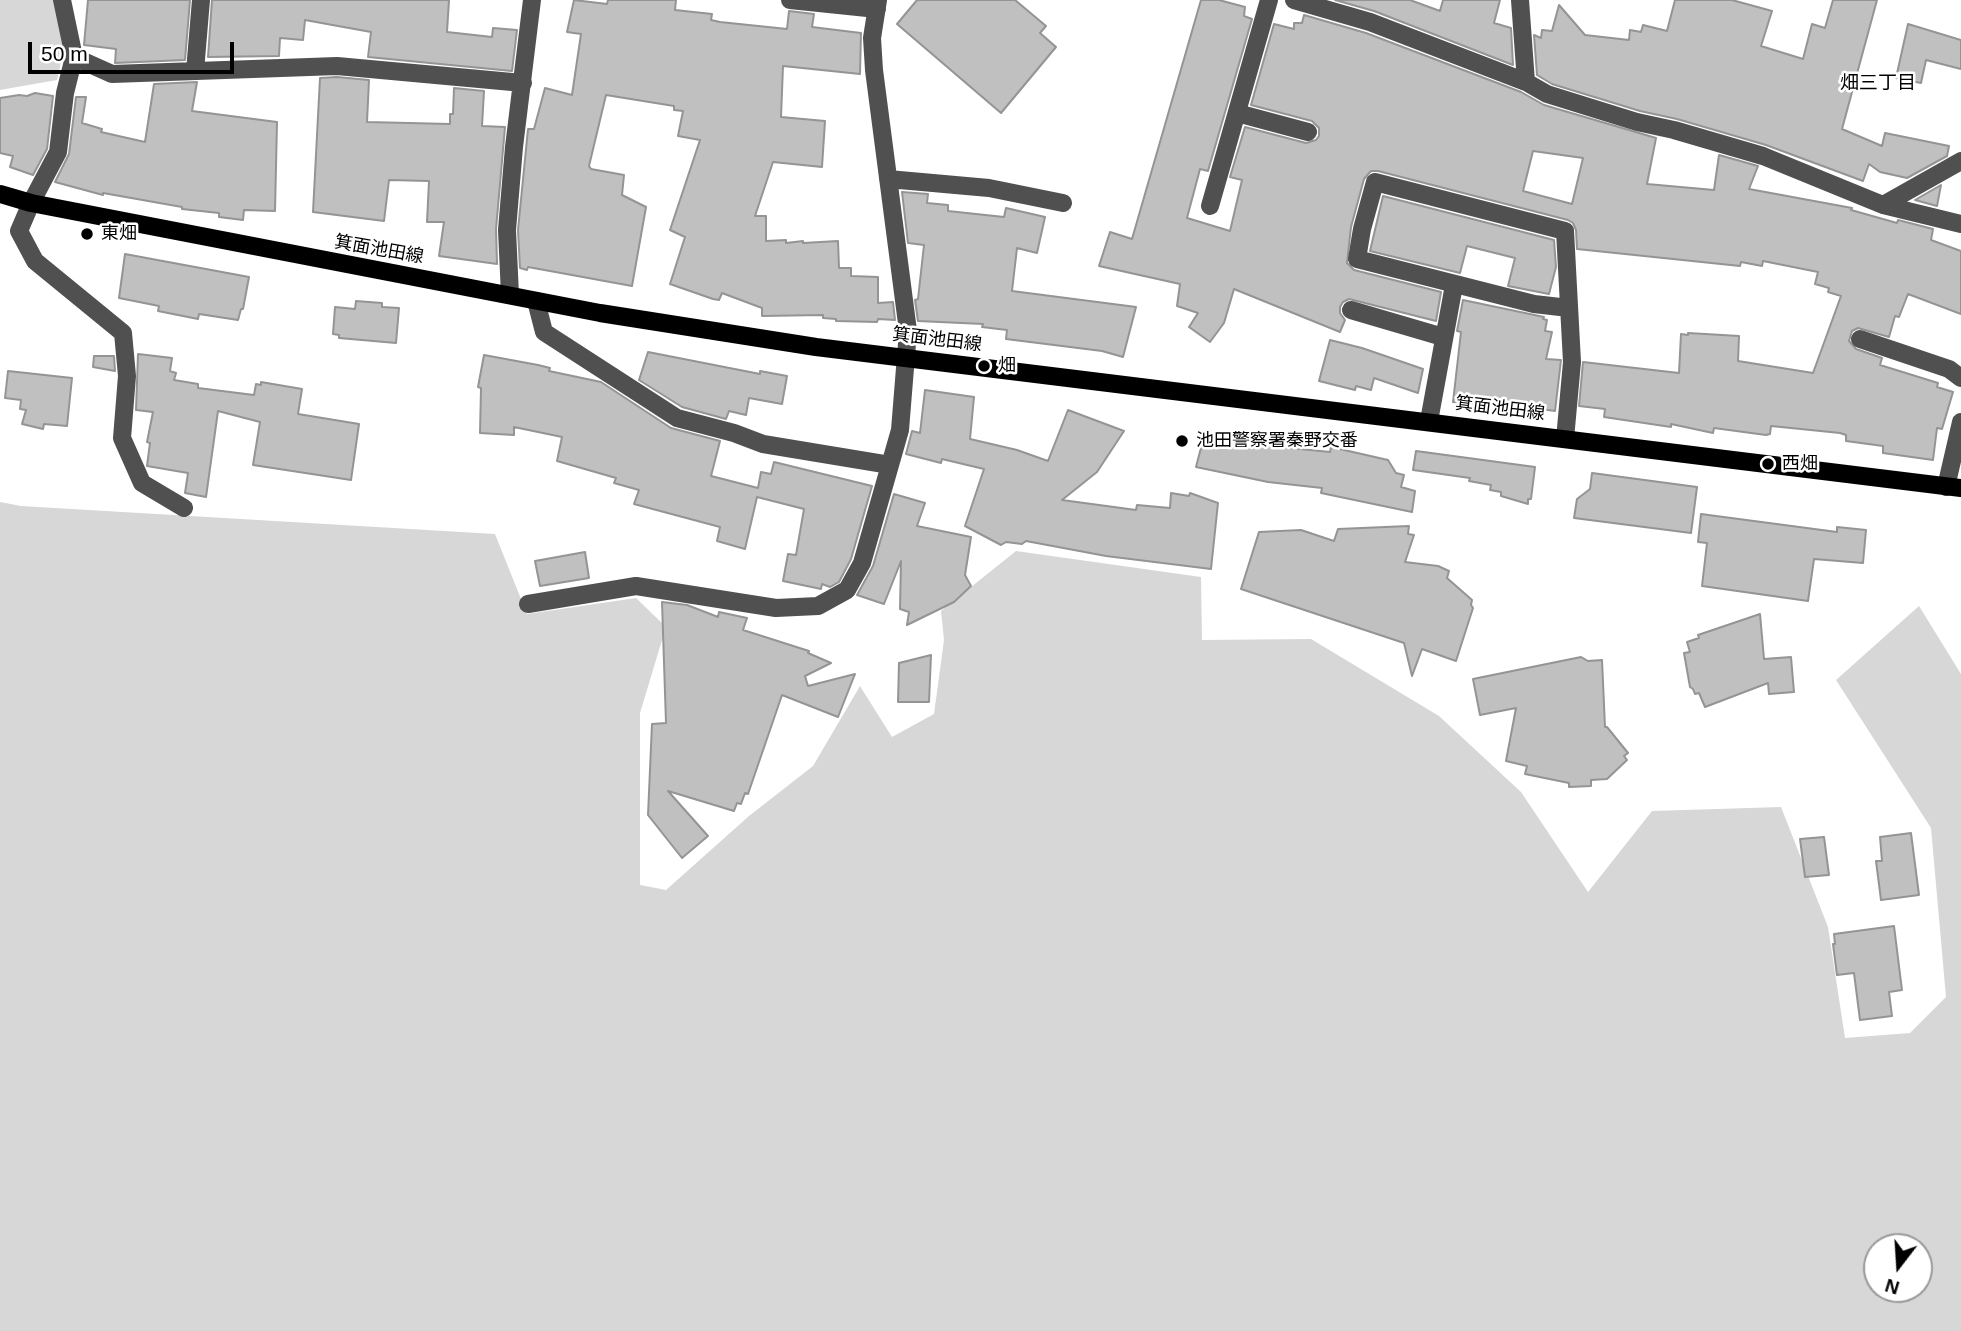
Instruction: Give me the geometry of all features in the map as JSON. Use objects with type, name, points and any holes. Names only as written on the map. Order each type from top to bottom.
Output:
[{"type":"main road","name":"箕面池田線","points":[[0,194],[31,203],[536,301],[789,343],[1953,487]]},
{"type":"street","points":[[62,0],[74,57],[65,93],[58,152],[19,231],[35,261],[123,333],[127,376],[122,438],[142,483],[184,508]]},
{"type":"street","points":[[195,71],[201,0]]},
{"type":"street","points":[[510,295],[508,230],[514,147],[532,0]]},
{"type":"street","points":[[528,604],[636,586],[776,608],[818,606],[847,590],[862,563],[900,430],[908,357],[908,331],[874,70],[872,38],[877,4],[790,0]]},
{"type":"street","points":[[1210,206],[1269,0]]},
{"type":"street","points":[[1294,0],[1370,22],[1526,82],[1547,94],[1763,156],[1883,205],[1961,225]]},
{"type":"street","points":[[1520,0],[1526,82]]},
{"type":"street","points":[[74,57],[112,74],[337,66],[523,83]]},
{"type":"street","points":[[1237,113],[1308,132]]},
{"type":"street","points":[[1883,205],[1961,162]]},
{"type":"street","points":[[888,179],[989,188],[1063,203]]},
{"type":"street","points":[[1565,439],[1572,362],[1565,231],[1375,182],[1357,259],[1534,304],[1569,309]]},
{"type":"street","points":[[1429,421],[1454,285]]},
{"type":"street","points":[[536,301],[544,332],[677,418],[734,433],[762,444],[890,465]]},
{"type":"street","points":[[1351,310],[1443,337]]},
{"type":"street","points":[[1860,339],[1949,369],[1961,378]]},
{"type":"street","points":[[1953,487],[1961,422]]},
{"type":"shaded area","points":[[0,0],[54,0],[62,40],[57,80],[0,90]]},
{"type":"shaded area","points":[[0,502],[21,506],[495,534],[527,614],[636,598],[666,627],[640,713],[640,885],[666,890],[749,816],[813,766],[860,686],[892,737],[934,714],[944,640],[941,611],[1016,551],[1201,577],[1202,640],[1311,639],[1439,716],[1521,792],[1588,892],[1652,811],[1781,807],[1828,927],[1845,1038],[1910,1033],[1946,997],[1931,828],[1836,680],[1919,606],[1961,674],[1961,1331],[0,1331]]},
{"type":"building","points":[[88,0],[190,0],[185,60],[115,63],[116,49],[84,45]]},
{"type":"building","points":[[212,0],[449,0],[447,32],[492,37],[493,28],[517,30],[512,71],[368,57],[371,32],[305,20],[303,40],[280,38],[279,56],[208,57]]},
{"type":"building","points":[[574,0],[607,4],[608,0],[676,0],[675,10],[712,14],[711,20],[787,29],[789,11],[814,14],[812,27],[861,33],[860,74],[783,66],[781,117],[825,121],[822,167],[773,162],[755,216],[766,216],[766,241],[838,241],[839,268],[851,268],[851,276],[878,277],[878,303],[893,302],[895,320],[836,321],[823,318],[823,315],[762,316],[762,308],[722,293],[719,300],[713,299],[670,284],[685,237],[670,230],[700,140],[678,136],[683,111],[674,110],[674,106],[606,95],[589,166],[591,169],[624,175],[622,195],[646,207],[632,286],[528,267],[527,270],[520,268],[518,230],[528,129],[534,129],[545,88],[572,95],[581,34],[567,32]]},
{"type":"building","points":[[917,0],[1015,0],[1046,26],[1040,33],[1056,47],[1001,113],[897,24]]},
{"type":"building","points":[[1201,0],[1219,0],[1245,7],[1244,16],[1252,19],[1208,171],[1200,169],[1187,218],[1230,231],[1242,180],[1230,177],[1245,127],[1306,143],[1319,136],[1319,128],[1312,121],[1251,105],[1274,24],[1294,29],[1294,23],[1302,23],[1304,15],[1366,33],[1521,92],[1544,105],[1656,138],[1647,184],[1714,190],[1719,155],[1758,166],[1749,189],[1852,208],[1851,210],[1897,223],[1898,220],[1933,229],[1931,240],[1961,251],[1961,314],[1908,294],[1899,317],[1895,316],[1889,337],[1858,328],[1852,331],[1849,341],[1856,349],[1882,358],[1880,365],[1938,383],[1937,387],[1953,392],[1942,429],[1937,428],[1933,460],[1883,453],[1883,446],[1846,441],[1846,435],[1840,433],[1771,426],[1770,434],[1766,435],[1714,428],[1713,433],[1671,424],[1671,427],[1604,417],[1605,409],[1579,406],[1583,362],[1679,373],[1681,334],[1688,333],[1739,336],[1738,361],[1813,373],[1841,296],[1828,292],[1829,288],[1815,284],[1818,272],[1763,261],[1762,266],[1741,262],[1740,266],[1577,249],[1576,230],[1568,220],[1378,171],[1371,171],[1364,179],[1351,227],[1347,263],[1354,270],[1441,292],[1436,321],[1349,299],[1340,307],[1340,313],[1345,320],[1340,332],[1234,289],[1224,323],[1210,342],[1189,327],[1198,313],[1177,306],[1180,284],[1099,266],[1110,232],[1132,239]],"holes":[[[1533,151],[1583,158],[1572,204],[1523,191]]]},
{"type":"building","points":[[1335,0],[1410,0],[1440,11],[1443,0],[1500,0],[1494,23],[1511,28],[1513,65],[1374,11]]},
{"type":"building","points":[[1675,0],[1732,0],[1772,11],[1761,46],[1803,59],[1812,24],[1825,28],[1833,0],[1877,0],[1842,129],[1882,146],[1885,133],[1949,146],[1947,156],[1907,178],[1880,172],[1869,164],[1863,181],[1766,145],[1640,111],[1552,84],[1537,75],[1534,35],[1541,38],[1542,30],[1552,31],[1559,5],[1585,35],[1629,40],[1630,30],[1641,32],[1643,25],[1667,31]]},
{"type":"building","points":[[1908,24],[1961,40],[1961,69],[1926,60],[1921,83],[1896,78]]},
{"type":"building","points":[[320,78],[369,80],[367,122],[450,124],[454,88],[484,91],[482,126],[505,127],[496,229],[497,264],[439,256],[444,222],[427,222],[429,181],[389,180],[384,221],[313,212]]},
{"type":"building","points":[[197,82],[192,111],[277,122],[275,211],[244,210],[243,220],[219,217],[219,213],[103,195],[55,182],[69,154],[76,97],[86,97],[82,123],[102,129],[101,132],[145,142],[154,84]]},
{"type":"building","points":[[35,93],[53,96],[47,149],[33,175],[10,167],[13,156],[0,153],[0,98]]},
{"type":"building","points":[[1941,185],[1937,206],[1915,200]]},
{"type":"building","points":[[902,192],[928,194],[927,203],[948,205],[948,211],[1004,217],[1006,208],[1045,217],[1037,253],[1017,248],[1012,291],[1136,307],[1123,357],[1102,351],[1006,339],[1007,330],[982,327],[983,324],[918,321],[915,300],[918,299],[924,245],[908,243]]},
{"type":"building","points":[[1383,196],[1554,240],[1556,267],[1549,294],[1508,286],[1515,258],[1467,246],[1460,273],[1370,251]]},
{"type":"building","points":[[125,254],[249,277],[243,309],[238,320],[199,314],[198,319],[158,311],[159,306],[119,298]]},
{"type":"building","points":[[1463,300],[1544,317],[1543,319],[1547,320],[1545,331],[1552,332],[1546,359],[1561,360],[1555,411],[1481,401],[1481,405],[1453,402],[1461,332],[1457,331]]},
{"type":"building","points":[[356,301],[382,303],[382,307],[399,308],[396,343],[339,338],[339,335],[333,334],[335,307],[355,309]]},
{"type":"building","points":[[1330,340],[1423,369],[1418,393],[1374,378],[1371,390],[1356,386],[1355,390],[1319,381]]},
{"type":"building","points":[[648,352],[760,374],[760,371],[787,376],[782,404],[749,398],[746,415],[729,411],[726,419],[682,407],[639,380]]},
{"type":"building","points":[[138,354],[172,358],[170,371],[176,373],[174,380],[198,384],[198,388],[254,395],[256,384],[261,385],[261,382],[302,389],[298,414],[359,424],[351,480],[253,465],[260,422],[218,411],[206,497],[185,493],[188,473],[147,466],[150,443],[147,442],[153,412],[136,410]]},
{"type":"building","points":[[484,355],[538,365],[550,368],[549,371],[601,382],[671,428],[720,441],[711,476],[758,488],[761,472],[771,474],[774,462],[872,486],[851,559],[839,582],[830,587],[822,584],[821,589],[783,581],[788,554],[796,555],[804,509],[757,497],[745,549],[717,541],[720,527],[634,504],[639,490],[614,483],[616,478],[557,461],[562,437],[514,427],[514,435],[480,433],[481,388],[478,387]]},
{"type":"building","points":[[94,356],[114,356],[115,371],[93,367]]},
{"type":"building","points":[[8,371],[72,378],[67,426],[44,424],[43,429],[22,424],[26,410],[20,409],[21,400],[5,398]]},
{"type":"building","points":[[925,390],[974,397],[970,439],[1017,450],[1048,461],[1068,410],[1124,431],[1097,472],[1062,500],[1136,510],[1137,505],[1170,508],[1171,493],[1189,496],[1190,493],[1218,503],[1211,569],[1106,556],[1026,541],[1022,544],[1006,542],[1001,545],[965,526],[984,469],[942,459],[941,463],[906,454],[912,431],[920,433]]},
{"type":"building","points":[[1204,436],[1234,443],[1235,438],[1271,442],[1271,446],[1330,452],[1331,447],[1388,460],[1396,473],[1404,475],[1401,487],[1415,491],[1412,512],[1321,493],[1322,488],[1268,482],[1196,467]]},
{"type":"building","points":[[1416,451],[1535,467],[1531,499],[1528,499],[1528,504],[1501,496],[1501,492],[1490,490],[1491,485],[1469,481],[1470,478],[1413,470]]},
{"type":"building","points":[[1592,473],[1697,487],[1691,533],[1574,518],[1577,499],[1590,489]]},
{"type":"building","points":[[894,494],[925,503],[917,526],[971,537],[965,575],[971,586],[954,602],[907,625],[909,612],[900,609],[901,561],[884,604],[857,595],[873,566]]},
{"type":"building","points":[[1701,514],[1837,532],[1837,527],[1866,530],[1863,563],[1814,559],[1808,601],[1702,586],[1707,543],[1698,542]]},
{"type":"building","points":[[1409,526],[1408,534],[1414,535],[1405,562],[1438,566],[1449,571],[1447,578],[1472,600],[1473,608],[1456,661],[1422,649],[1412,676],[1404,643],[1241,589],[1259,532],[1301,530],[1334,541],[1338,529]]},
{"type":"building","points":[[585,552],[589,578],[540,586],[535,561]]},
{"type":"building","points":[[662,602],[687,605],[718,617],[719,612],[747,618],[743,630],[809,651],[808,653],[831,663],[805,676],[808,686],[855,674],[838,717],[782,695],[748,794],[745,793],[741,804],[737,803],[734,811],[668,791],[708,836],[682,858],[648,815],[652,724],[666,723]]},
{"type":"building","points":[[1760,614],[1764,659],[1791,657],[1794,692],[1769,694],[1768,683],[1705,707],[1699,693],[1695,694],[1690,687],[1684,653],[1690,652],[1687,642],[1699,638],[1698,635]]},
{"type":"building","points":[[931,655],[929,702],[898,702],[899,663]]},
{"type":"building","points":[[1581,657],[1588,661],[1602,660],[1605,727],[1628,753],[1624,756],[1627,760],[1607,779],[1591,780],[1591,786],[1569,787],[1569,783],[1525,774],[1527,766],[1506,761],[1516,708],[1480,715],[1473,679]]},
{"type":"building","points":[[1911,833],[1919,895],[1881,900],[1876,861],[1882,861],[1880,837]]},
{"type":"building","points":[[1824,837],[1829,875],[1805,877],[1800,839]]},
{"type":"building","points":[[1894,926],[1902,990],[1889,992],[1892,1016],[1860,1020],[1854,973],[1837,975],[1834,934]]},
{"type":"place","name":"東畑","points":[[87,234]]},
{"type":"place","name":"畑","points":[[984,366]]},
{"type":"place","name":"池田警察署秦野交番","points":[[1182,441]]},
{"type":"place","name":"西畑","points":[[1768,464]]},
{"type":"district","name":"畑三丁目","points":[[1878,84]]}]
